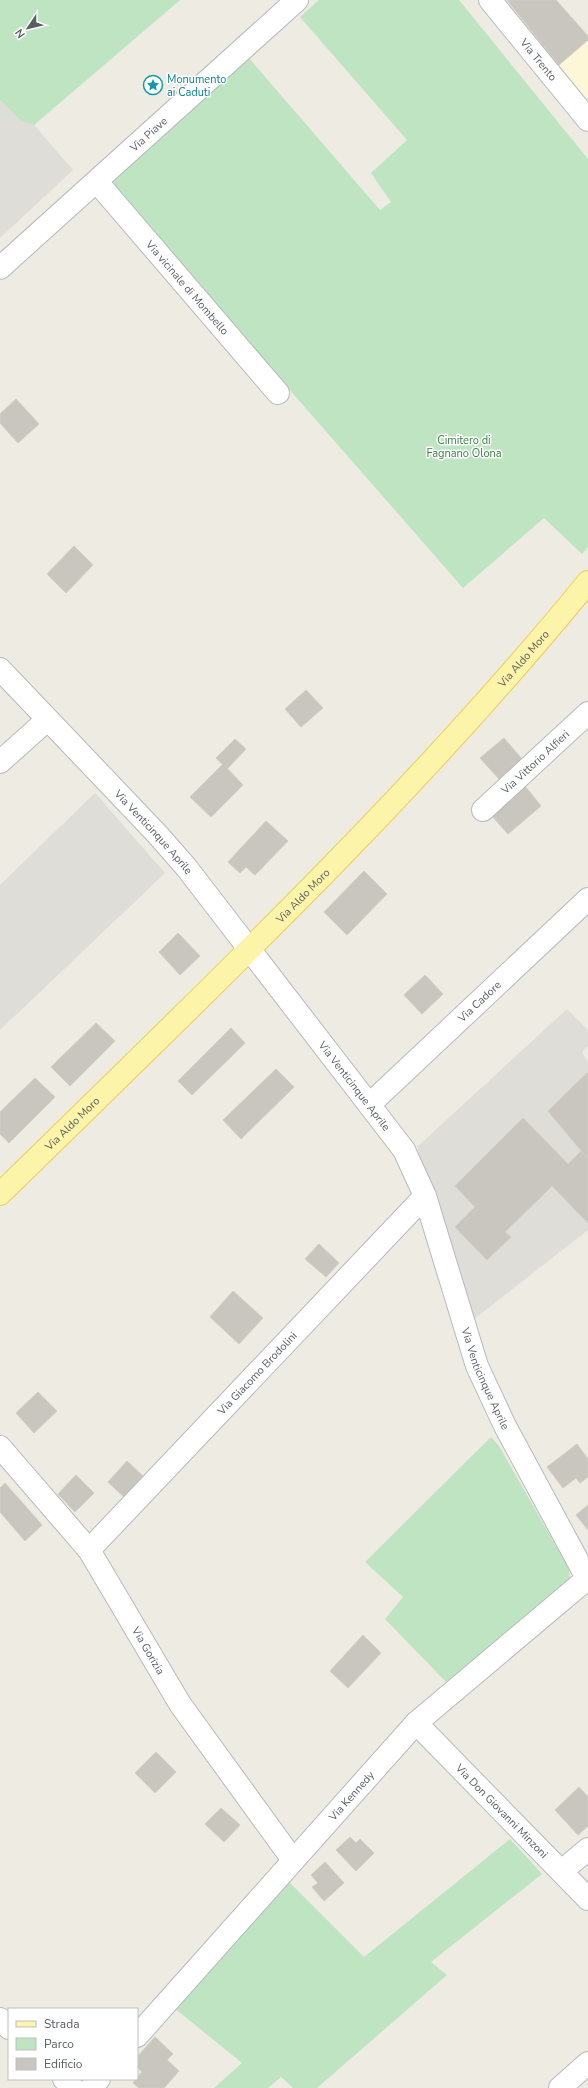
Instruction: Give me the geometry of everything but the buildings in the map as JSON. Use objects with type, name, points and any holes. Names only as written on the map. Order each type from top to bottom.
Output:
[{"type":"main road","name":"Via Aldo Moro","points":[[0,1194],[249,949],[462,728],[526,657],[588,582]]},
{"type":"street","name":"Via Piave","points":[[0,268],[297,0]]},
{"type":"street","name":"Via Trento","points":[[490,0],[588,120]]},
{"type":"street","name":"Via vicinale di Mombello","points":[[96,182],[278,393]]},
{"type":"street","name":"Via Venticinque Aprile","points":[[0,669],[158,835],[186,867],[404,1150],[425,1196],[477,1366],[505,1426],[588,1578]]},
{"type":"street","name":"Via Vittorio Alfieri","points":[[482,810],[588,713]]},
{"type":"street","points":[[0,762],[47,720]]},
{"type":"street","name":"Via Cadore","points":[[370,1104],[588,899]]},
{"type":"street","name":"Via Giacomo Brodolini","points":[[89,1550],[425,1196]]},
{"type":"street","name":"Via Gorizia","points":[[0,1447],[89,1550],[180,1704],[293,1860]]},
{"type":"street","name":"Via Kennedy","points":[[138,2035],[416,1723],[588,1578]]},
{"type":"street","name":"Via Don Giovanni Minzoni","points":[[416,1723],[588,1898]]},
{"type":"street","points":[[562,1871],[588,1849]]},
{"type":"street","points":[[0,2019],[8,2027]]},
{"type":"street","points":[[560,2088],[588,2063]]},
{"type":"street","points":[[65,2080],[73,2088]]},
{"type":"street","points":[[91,2088],[98,2080]]},
{"type":"shaded area","points":[[588,40],[588,100],[559,65]]},
{"type":"shaded area","points":[[0,100],[21,121],[34,125],[73,170],[0,238]]},
{"type":"shaded area","points":[[95,793],[165,873],[0,1030],[0,885]]},
{"type":"shaded area","points":[[567,1009],[588,1030],[588,1046],[582,1052],[588,1062],[588,1230],[469,1323],[417,1147]]},
{"type":"green space","points":[[0,0],[180,0],[34,125],[21,121],[0,100]]},
{"type":"green space","name":"Cimitero di Fagnano Olona","points":[[319,0],[459,0],[588,159],[588,547],[582,554],[544,518],[463,588],[109,183],[248,57],[380,210],[391,202],[371,173],[407,140],[300,17]]},
{"type":"green space","points":[[491,1437],[499,1446],[569,1569],[570,1580],[446,1682],[385,1619],[403,1597],[365,1562]]},
{"type":"green space","points":[[510,1839],[542,1874],[431,1962],[447,1975],[317,2088],[293,2088],[281,2077],[268,2088],[214,2088],[242,2063],[173,2007],[288,1881],[364,1957]]},
{"type":"place","name":"Monumento ai Caduti","points":[[153,85]]}]
